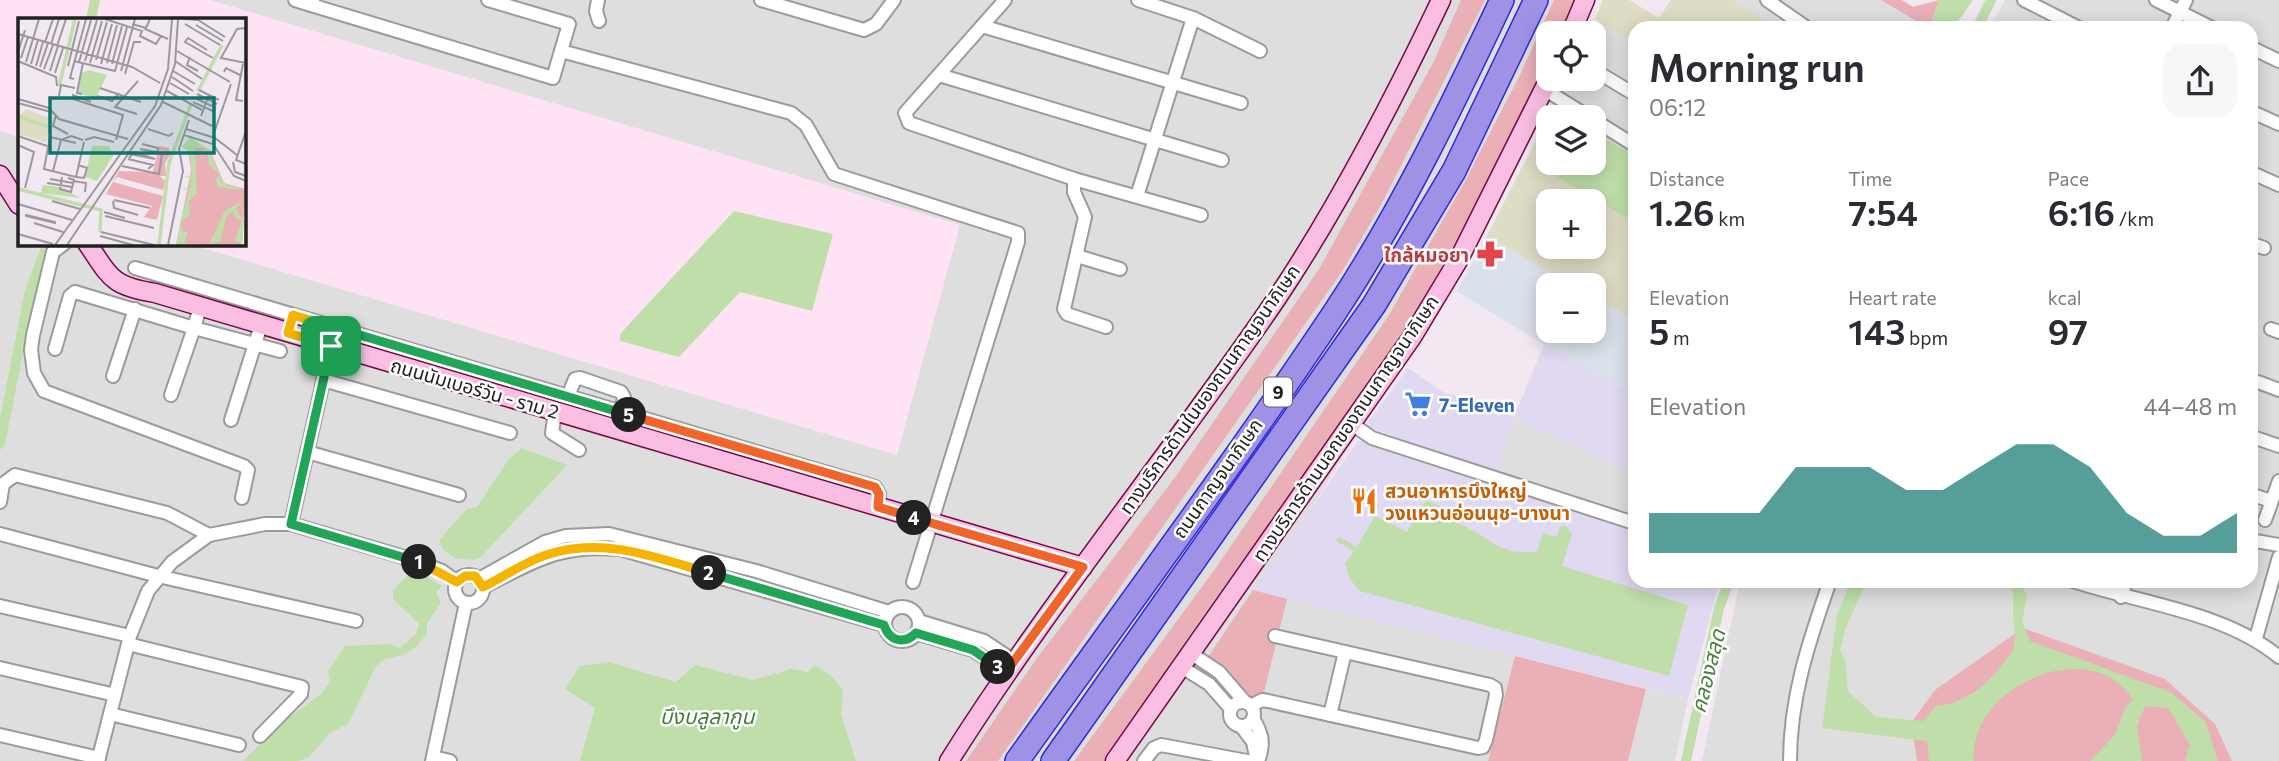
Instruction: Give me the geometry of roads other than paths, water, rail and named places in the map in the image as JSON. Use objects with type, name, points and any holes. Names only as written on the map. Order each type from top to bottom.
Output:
[{"type":"highway","name":"ถนนกาญจนาภิเษก","points":[[1017,761],[1335,311],[1383,232],[1455,100],[1502,0]]},
{"type":"highway","name":"ถนนกาญจนาภิเษก","points":[[1053,761],[1374,305],[1454,171],[1536,0]]},
{"type":"main road","name":"ทางบริการด้านในของถนนกาญจนาภิเษก","points":[[949,761],[1010,666],[1302,260],[1401,83],[1441,0]]},
{"type":"main road","points":[[1576,21],[1585,0]]},
{"type":"main road","name":"ทางบริการด้านนอกของถนนกาญจนาภิเษก","points":[[1115,761],[1412,337],[1459,259],[1543,91]]},
{"type":"main road","points":[[2,186],[18,204]]},
{"type":"main road","name":"ถนนนัมเบอร์วัน - ราม 2","points":[[88,245],[111,278],[119,284],[158,284],[200,307],[555,412],[626,420],[748,469],[1083,567]]},
{"type":"street","points":[[295,0],[312,2],[552,78],[569,24],[488,0]]},
{"type":"street","points":[[598,0],[596,12],[599,22]]},
{"type":"street","points":[[761,0],[864,30],[876,24],[894,0]]},
{"type":"street","points":[[1005,0],[905,113],[909,123],[1074,180],[1137,195],[1201,215]]},
{"type":"street","points":[[1138,0],[1193,18],[1260,51]]},
{"type":"street","points":[[1767,0],[1797,21]]},
{"type":"street","points":[[2024,0],[2065,21]]},
{"type":"street","points":[[2156,0],[2183,6],[2203,21]]},
{"type":"street","points":[[1137,195],[1193,18]]},
{"type":"street","points":[[982,26],[1241,103]]},
{"type":"street","points":[[561,51],[791,113],[806,125],[834,174],[1018,233],[1018,242],[913,582]]},
{"type":"street","points":[[2258,51],[2279,61]]},
{"type":"street","points":[[939,75],[1222,160]]},
{"type":"street","points":[[1606,77],[1628,90]]},
{"type":"street","points":[[1556,91],[1574,105]]},
{"type":"street","points":[[2258,115],[2279,124]]},
{"type":"street","points":[[1606,128],[1628,141]]},
{"type":"street","points":[[2258,175],[2279,184]]},
{"type":"street","points":[[1074,180],[1074,192],[1085,217],[1065,312],[1106,327]]},
{"type":"street","points":[[63,245],[53,253],[33,335],[31,350],[38,383],[44,391],[244,466],[248,470],[242,498]]},
{"type":"street","points":[[2258,246],[2264,248]]},
{"type":"street","points":[[1077,256],[1120,269]]},
{"type":"street","points":[[135,268],[158,284],[293,315],[568,396],[626,420],[753,451],[875,487],[879,494],[878,507]]},
{"type":"street","points":[[55,349],[71,296],[75,292],[280,351]]},
{"type":"street","points":[[171,395],[200,307]]},
{"type":"street","points":[[113,376],[135,309]]},
{"type":"street","points":[[288,333],[293,315]]},
{"type":"street","points":[[231,420],[261,325]]},
{"type":"street","points":[[291,524],[331,346]]},
{"type":"street","points":[[423,373],[428,355]]},
{"type":"street","points":[[568,396],[575,379],[580,378],[624,394],[626,420]]},
{"type":"street","points":[[323,380],[510,433]]},
{"type":"street","points":[[2258,382],[2279,390]]},
{"type":"street","points":[[555,412],[552,433],[579,450]]},
{"type":"street","points":[[1352,424],[1372,438],[1628,521]]},
{"type":"street","points":[[2258,439],[2279,446]]},
{"type":"street","points":[[748,469],[753,451]]},
{"type":"street","points":[[307,452],[459,495]]},
{"type":"street","points":[[0,502],[3,484],[15,475],[167,513],[209,535]]},
{"type":"street","points":[[2265,520],[2279,481]]},
{"type":"street","points":[[2258,497],[2272,501]]},
{"type":"street","points":[[0,735],[99,759],[129,640],[158,576],[209,535],[265,524],[291,524],[414,561],[442,571],[457,582]]},
{"type":"street","points":[[0,534],[158,576],[356,621]]},
{"type":"street","points":[[457,582],[457,596],[466,603],[476,601],[481,583],[545,542],[566,536],[609,534],[756,571],[887,618]]},
{"type":"street","points":[[2258,541],[2279,545]]},
{"type":"street","points":[[2256,638],[2279,557]]},
{"type":"street","points":[[457,582],[470,575],[481,583]]},
{"type":"street","points":[[1790,761],[1793,702],[1803,658],[1828,588]]},
{"type":"street","points":[[2094,588],[2219,623],[2256,638],[2279,657]]},
{"type":"street","points":[[2120,597],[2123,588]]},
{"type":"street","points":[[450,761],[433,759],[466,603]]},
{"type":"street","points":[[0,606],[302,687],[301,694],[260,736]]},
{"type":"street","points":[[917,627],[908,640],[897,640],[888,634],[887,618],[897,607],[908,607],[917,627],[1010,666]]},
{"type":"street","points":[[1241,726],[1248,724],[1250,709],[1262,700],[1478,748],[1483,747],[1486,740],[1495,688],[1275,636]]},
{"type":"street","points":[[1330,715],[1345,652]]},
{"type":"street","points":[[1184,659],[1231,709],[1231,720],[1241,726],[1253,742],[1258,761]]},
{"type":"street","points":[[1184,659],[1219,671],[1250,709],[1262,734],[1263,747],[1258,761]]},
{"type":"street","points":[[0,668],[115,695]]},
{"type":"street","points":[[1231,709],[1237,703],[1250,709]]},
{"type":"street","points":[[110,714],[239,745]]},
{"type":"street","points":[[1144,761],[1154,748],[1161,744],[1247,761]]},
{"type":"water","points":[[1939,0],[1973,0],[1958,21],[1932,20]]},
{"type":"water","points":[[1606,139],[1628,151],[1628,218],[1606,206],[1606,189],[1578,189],[1558,175],[1606,175]]},
{"type":"water","points":[[734,211],[833,234],[812,311],[740,292],[679,357],[620,341],[620,334]]},
{"type":"water","points":[[522,448],[567,465],[481,557],[472,560],[455,558],[443,549],[439,540],[467,509],[477,507],[509,459]]},
{"type":"water","points":[[1426,500],[1454,512],[1457,523],[1511,551],[1537,552],[1543,533],[1557,537],[1560,526],[1566,526],[1572,534],[1562,566],[1688,605],[1669,676],[1360,591],[1350,579],[1345,564],[1354,551],[1336,541],[1339,537],[1357,547],[1375,516],[1407,532]]},
{"type":"water","points":[[414,569],[442,586],[436,593],[441,603],[427,623],[427,633],[416,647],[403,655],[385,659],[376,666],[348,724],[330,733],[309,757],[298,761],[243,761],[280,724],[321,694],[330,682],[328,671],[345,646],[390,644],[400,648],[416,634],[419,624],[393,599],[393,590]]},
{"type":"water","points":[[1848,588],[1864,588],[1845,629],[1840,651],[1845,660],[1848,691],[1876,717],[1923,721],[1936,706],[1957,701],[1974,692],[1990,679],[2009,656],[2015,636],[2014,593],[2010,588],[2023,588],[2027,596],[2022,622],[2030,641],[2170,692],[2205,721],[2218,761],[2185,761],[2190,745],[2168,708],[2145,706],[2137,726],[2142,761],[2090,761],[2114,736],[2126,706],[2133,700],[2114,680],[2089,670],[2062,670],[2035,677],[2010,691],[1990,711],[1977,734],[1974,761],[1929,761],[1927,741],[1822,728],[1837,615]]},
{"type":"water","name":"บึงบลูลากูน","points":[[609,662],[676,682],[695,665],[753,680],[791,669],[808,672],[814,665],[833,677],[843,691],[841,715],[856,761],[580,761],[595,708],[565,689],[580,666]]},
{"type":"waterway","points":[[91,18],[95,0]]},
{"type":"waterway","name":"คลองสลุด","points":[[1980,21],[1991,0]]},
{"type":"waterway","points":[[0,444],[30,291],[47,245]]},
{"type":"waterway","name":"คลองสลุด","points":[[1686,761],[1719,608],[1726,588]]},
{"type":"place","name":"ใกล้หมอยา","points":[[1490,254]]},
{"type":"place","name":"7-Eleven","points":[[1418,404]]},
{"type":"place","name":"สวนอาหารบึงใหญ่ วงแหวนอ่อนนุช-บางนา","points":[[1364,501]]}]
